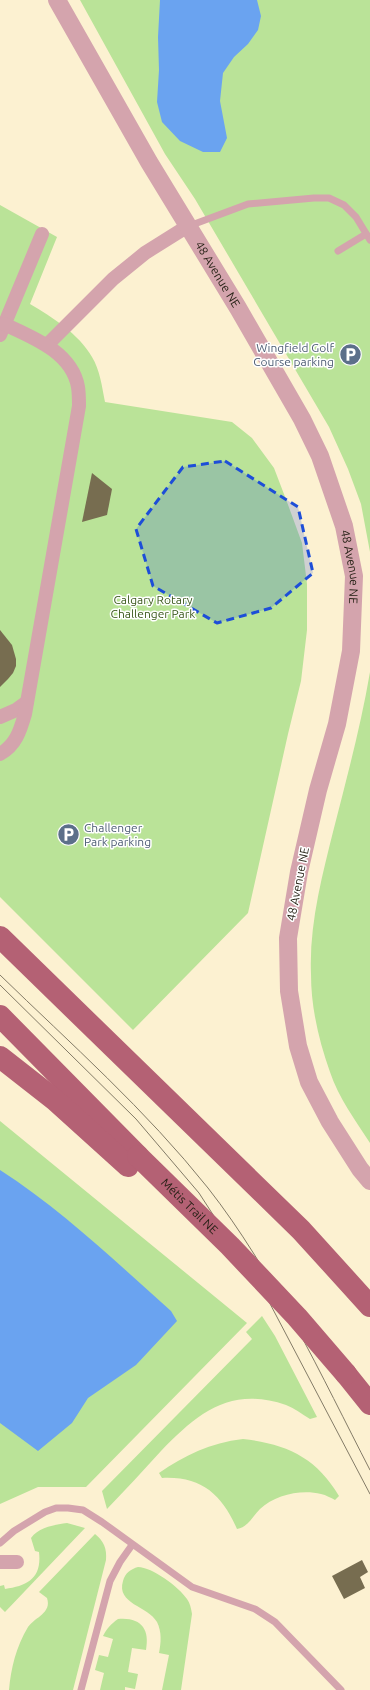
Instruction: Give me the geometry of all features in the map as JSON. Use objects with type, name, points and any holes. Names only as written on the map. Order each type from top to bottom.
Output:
[{"type":"main road","points":[[0,937],[301,1230],[370,1306]]},
{"type":"main road","name":"Métis Trail NE","points":[[0,1016],[133,1161],[250,1267],[346,1374],[370,1404]]},
{"type":"main road","points":[[0,1057],[133,1161]]},
{"type":"street","name":"48 Avenue NE","points":[[57,0],[149,162],[238,308],[302,419],[320,456],[335,496],[346,533],[354,576],[351,651],[337,724],[318,790],[299,872],[288,938],[289,991],[298,1046],[309,1082],[330,1122],[360,1169],[370,1181]]},
{"type":"street","points":[[47,345],[113,278],[145,253],[188,226]]},
{"type":"street","points":[[0,754],[16,741],[21,729],[79,406],[78,386],[72,371],[60,356],[47,345],[2,330],[42,234]]},
{"type":"street","points":[[0,717],[16,710],[27,702]]},
{"type":"street","points":[[0,1562],[17,1562]]},
{"type":"lane","points":[[188,226],[248,204],[329,198],[344,205],[356,217],[368,237],[338,251]]},
{"type":"lane","points":[[0,1543],[14,1531],[44,1512],[56,1508],[83,1510],[192,1588],[241,1604],[265,1615],[275,1622],[341,1690]]},
{"type":"lane","points":[[81,1690],[110,1581],[120,1562],[132,1545]]},
{"type":"highlighted area","points":[[225,461],[298,507],[313,573],[271,608],[217,623],[153,586],[136,529],[183,467]]},
{"type":"green space","points":[[80,0],[370,0],[370,552],[361,504],[348,469],[329,427],[195,199],[165,154]]},
{"type":"green space","name":"Calgary Rotary Challenger Park","points":[[0,205],[57,237],[30,304],[64,327],[87,349],[97,367],[105,402],[232,422],[252,438],[274,468],[302,543],[307,584],[307,630],[301,681],[248,913],[133,1030],[0,897]]},
{"type":"green space","points":[[370,672],[370,1143],[342,1100],[333,1081],[326,1060],[319,1036],[312,999],[311,956],[317,901],[329,846],[349,770]]},
{"type":"green space","points":[[0,1121],[247,1323],[86,1487],[38,1487],[0,1504]]},
{"type":"green space","points":[[262,1316],[275,1336],[317,1417],[310,1419],[289,1406],[266,1400],[248,1399],[232,1401],[216,1407],[188,1425],[175,1437],[107,1509],[102,1491],[252,1339],[246,1332]]},
{"type":"green space","points":[[243,1439],[259,1441],[286,1449],[310,1462],[320,1471],[339,1496],[335,1500],[323,1494],[305,1492],[289,1494],[266,1504],[247,1524],[237,1529],[225,1506],[209,1490],[188,1480],[162,1478],[159,1473],[188,1455],[220,1443]]},
{"type":"green space","points":[[67,1523],[85,1528],[5,1612],[0,1607],[0,1586],[4,1585],[5,1589],[20,1586],[27,1583],[36,1574],[39,1561],[39,1552],[35,1551],[31,1538],[42,1529]]},
{"type":"green space","points":[[95,1534],[101,1539],[104,1546],[106,1560],[73,1690],[9,1690],[11,1674],[20,1642],[31,1623],[45,1611],[47,1607],[47,1598],[39,1592]]},
{"type":"green space","points":[[138,1567],[150,1570],[165,1578],[183,1594],[190,1604],[192,1614],[181,1690],[162,1690],[169,1655],[159,1653],[161,1638],[159,1626],[153,1617],[128,1600],[124,1595],[122,1589],[125,1576],[133,1569]]},
{"type":"green space","points":[[118,1619],[133,1620],[142,1626],[147,1636],[146,1650],[132,1648],[128,1672],[138,1674],[135,1689],[125,1687],[125,1690],[100,1690],[104,1673],[95,1670],[99,1655],[108,1657],[113,1639],[103,1636],[109,1626]]},
{"type":"water","points":[[160,0],[257,0],[261,16],[258,30],[248,44],[234,57],[223,73],[220,101],[227,138],[220,152],[203,152],[180,141],[162,122],[157,102]]},
{"type":"water","points":[[0,1170],[67,1219],[171,1311],[177,1321],[136,1365],[88,1398],[72,1423],[38,1451],[0,1423]]},
{"type":"building","points":[[92,473],[112,489],[107,515],[82,522]]},
{"type":"building","points":[[0,630],[12,645],[16,659],[16,666],[13,673],[0,687]]},
{"type":"building","points":[[362,1560],[368,1572],[360,1577],[365,1588],[344,1599],[332,1576]]},
{"type":"tram line","points":[[0,975],[134,1105],[184,1159],[232,1220],[254,1254],[295,1325],[370,1470]]},
{"type":"tram line","points":[[0,985],[136,1119],[199,1193],[267,1298],[370,1494]]},
{"type":"place","name":"Wingfield Golf Course parking","points":[[350,355]]},
{"type":"place","name":"Challenger Park parking","points":[[69,835]]}]
